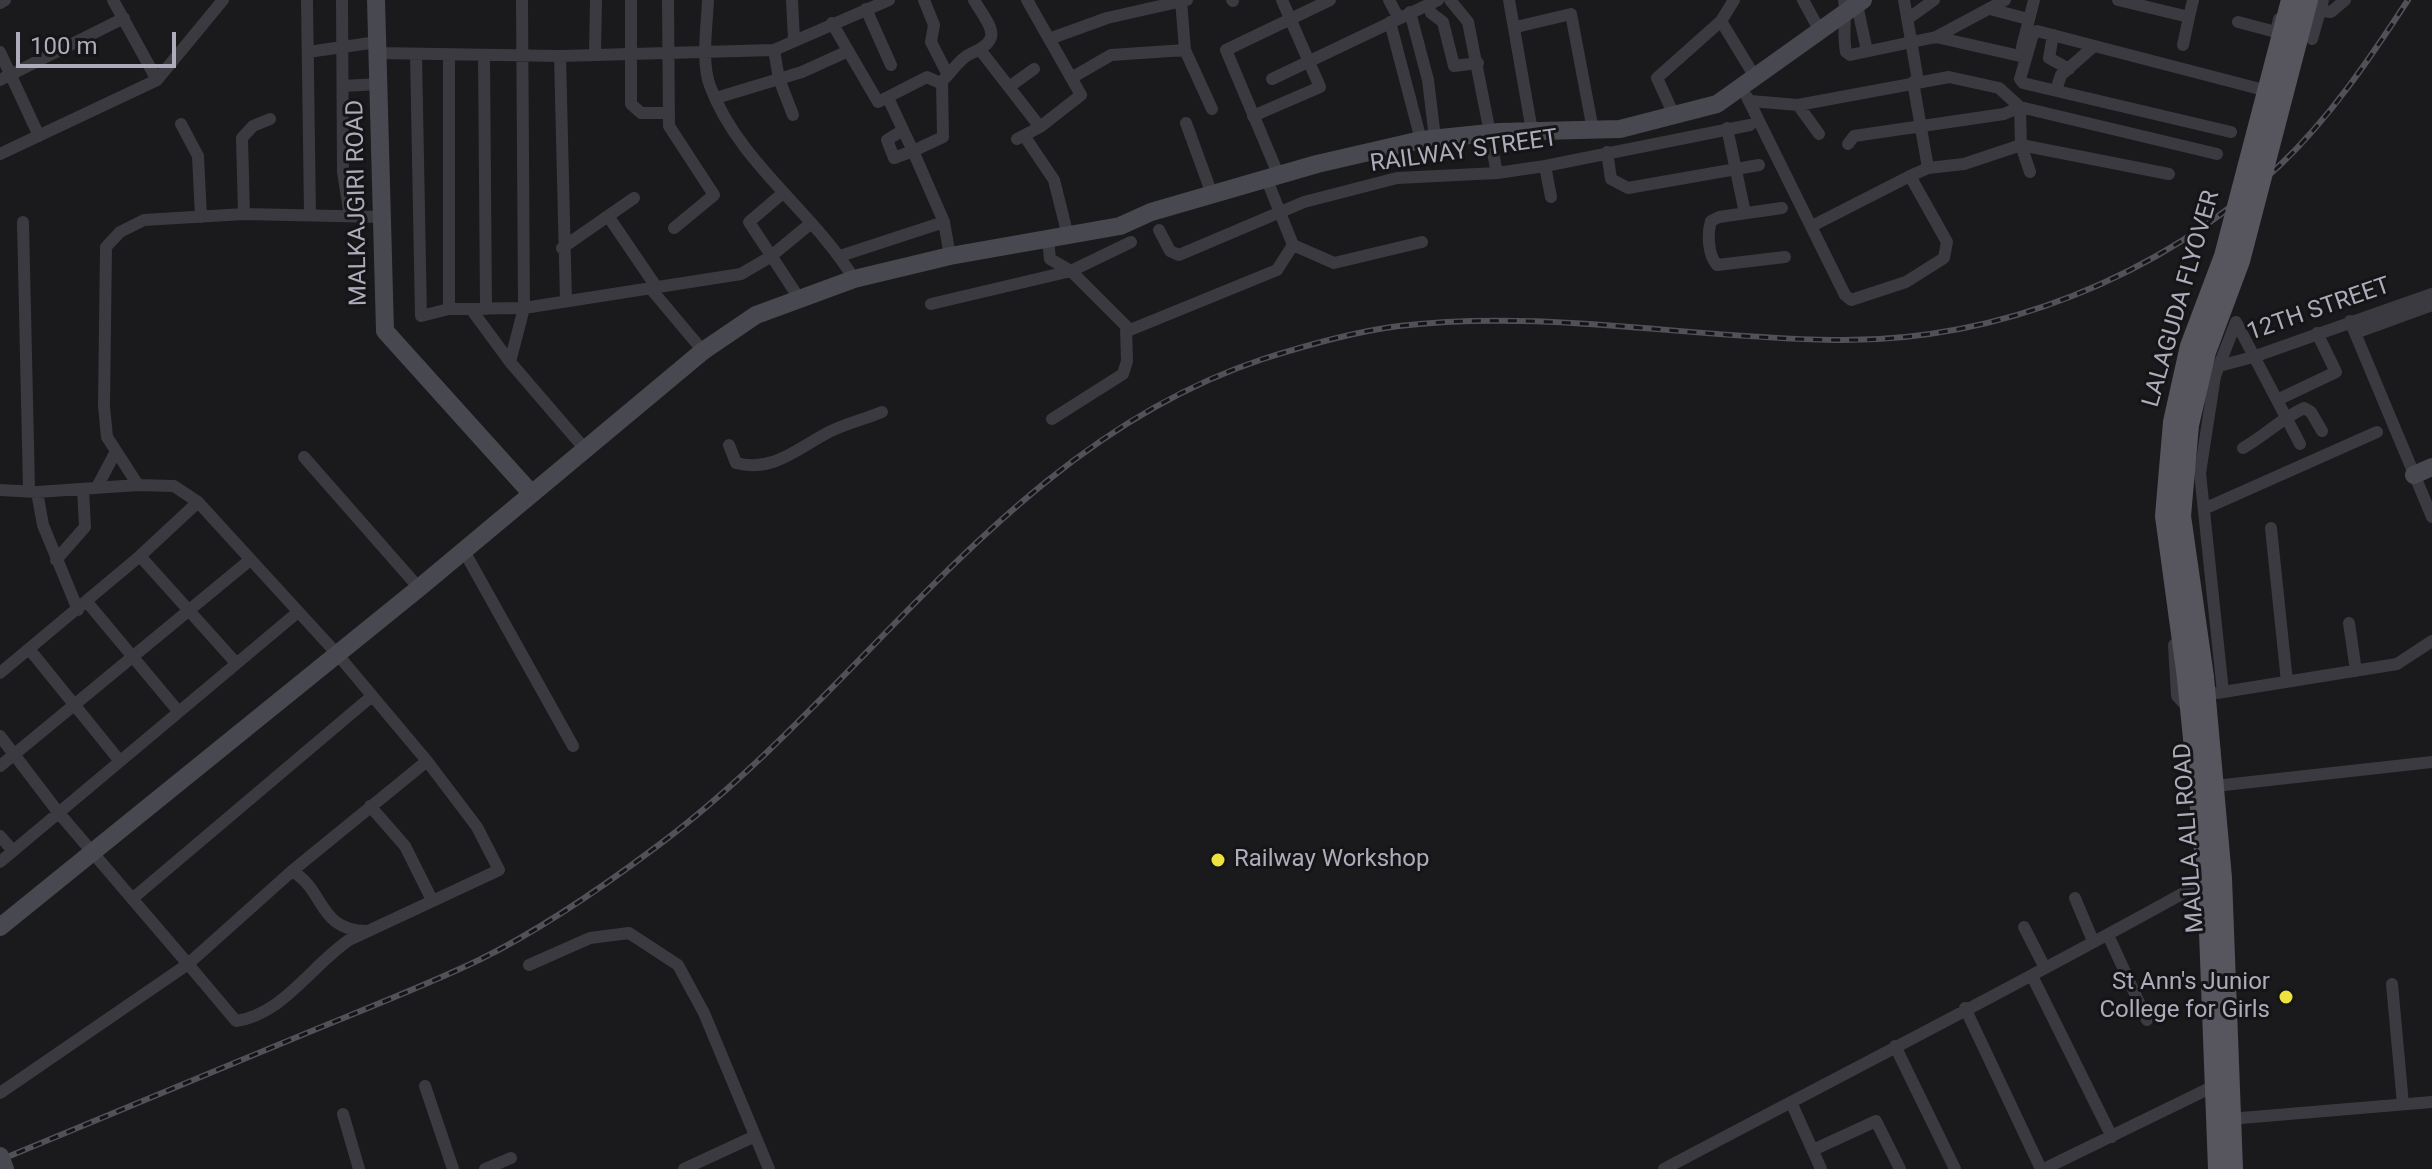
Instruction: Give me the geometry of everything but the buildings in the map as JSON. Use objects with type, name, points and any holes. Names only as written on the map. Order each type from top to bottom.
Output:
[{"type":"main road","name":"MALKAJGIRI ROAD","points":[[376,0],[385,331],[531,493]]},
{"type":"main road","name":"LALAGUDA FLYOVER","points":[[2205,685],[2165,516],[2173,422],[2190,346],[2224,256],[2285,2]]},
{"type":"main road","points":[[0,927],[338,655],[703,351],[756,315],[854,279],[950,256],[1120,226],[1151,212],[1428,139],[1490,133],[1620,129],[1717,104],[1745,95],[1755,77],[1853,4]]},
{"type":"main road","name":"LALAGUDA FLYOVER","points":[[2192,712],[2205,685],[2181,516],[2189,425],[2206,352],[2240,261],[2317,4]]},
{"type":"main road","points":[[2414,475],[2432,467]]},
{"type":"main road","name":"MAULA ALI ROAD","points":[[2205,685],[2215,786],[2217,967],[2212,1087],[2218,1169]]},
{"type":"main road","name":"MAULA ALI ROAD","points":[[2192,712],[2233,1169]]},
{"type":"main road","points":[[0,1156],[5,1169]]},
{"type":"street","points":[[113,0],[157,80]]},
{"type":"street","points":[[0,154],[157,80],[223,0]]},
{"type":"street","points":[[307,0],[310,215]]},
{"type":"street","points":[[342,0],[343,172],[350,216]]},
{"type":"street","points":[[510,362],[524,308],[522,0]]},
{"type":"street","points":[[595,53],[596,0]]},
{"type":"street","points":[[631,0],[632,108],[641,113],[669,113]]},
{"type":"street","points":[[668,0],[669,126],[714,195],[674,228]]},
{"type":"street","points":[[708,0],[709,84],[716,98],[752,156],[840,256],[854,279]]},
{"type":"street","points":[[792,0],[794,39]]},
{"type":"street","points":[[308,52],[342,46],[449,55],[560,56],[774,50],[889,0]]},
{"type":"street","points":[[903,130],[890,137],[887,144],[894,158],[944,136],[944,79],[931,42],[934,25],[924,0]]},
{"type":"street","points":[[944,79],[969,54],[981,51],[992,39],[993,32],[974,0]]},
{"type":"street","points":[[1027,0],[1082,92],[1080,98],[1021,138],[1054,180],[1068,236]]},
{"type":"street","points":[[1253,116],[1319,89],[1282,0]]},
{"type":"street","points":[[1330,0],[1226,50],[1253,116],[1273,178],[1279,213],[1293,245],[1334,263],[1422,242]]},
{"type":"street","points":[[1389,0],[1400,17],[1428,80],[1428,139]]},
{"type":"street","points":[[1450,0],[1468,22],[1490,133]]},
{"type":"street","points":[[1509,0],[1532,131]]},
{"type":"street","points":[[1674,115],[1657,78],[1721,21],[1734,0]]},
{"type":"street","points":[[1803,0],[1820,31]]},
{"type":"street","points":[[1904,0],[1909,18],[1919,125],[1928,168]]},
{"type":"street","points":[[1909,18],[1934,0]]},
{"type":"street","points":[[1853,4],[1842,27],[1847,53],[1936,37],[2005,0]]},
{"type":"street","points":[[2030,172],[2021,145],[2015,103],[2020,56],[2034,0]]},
{"type":"street","points":[[2118,0],[2189,17]]},
{"type":"street","points":[[2183,45],[2193,0]]},
{"type":"street","points":[[2248,134],[2285,2],[2317,4],[2331,12],[2345,0]]},
{"type":"street","points":[[1049,39],[1107,18],[1183,1],[1185,50],[1212,109]]},
{"type":"street","points":[[1272,79],[1433,2]]},
{"type":"street","points":[[1433,2],[1431,13],[1443,22],[1454,66],[1478,63]]},
{"type":"street","points":[[1853,4],[1867,51]]},
{"type":"street","points":[[2312,39],[2317,4]]},
{"type":"street","points":[[866,9],[891,65]]},
{"type":"street","points":[[1990,9],[2028,19]]},
{"type":"street","points":[[1516,27],[1571,14],[1593,130]]},
{"type":"street","points":[[1400,17],[1428,139]]},
{"type":"street","points":[[6,77],[124,18]]},
{"type":"street","points":[[1721,21],[1755,77]]},
{"type":"street","points":[[2238,22],[2276,32]]},
{"type":"street","points":[[832,23],[876,101],[927,77],[944,79]]},
{"type":"street","points":[[2231,132],[2020,79],[2033,34],[2037,31],[2260,89]]},
{"type":"street","points":[[2053,35],[2049,58],[2069,69]]},
{"type":"street","points":[[1936,37],[2020,56]]},
{"type":"street","points":[[2056,90],[2061,75],[2094,46]]},
{"type":"street","points":[[774,50],[779,79],[793,115]]},
{"type":"street","points":[[1073,77],[1111,55],[1185,50]]},
{"type":"street","points":[[981,51],[1040,127]]},
{"type":"street","points":[[0,52],[6,77],[39,136]]},
{"type":"street","points":[[716,98],[779,79],[846,52]]},
{"type":"street","points":[[416,54],[421,316],[449,309],[524,308],[741,274],[770,257],[810,224]]},
{"type":"street","points":[[449,55],[449,309]]},
{"type":"street","points":[[484,55],[486,309]]},
{"type":"street","points":[[560,56],[562,248],[566,301]]},
{"type":"street","points":[[1009,87],[1034,69]]},
{"type":"street","points":[[1745,95],[1798,105],[1949,77],[1999,88],[2015,103],[2217,154]]},
{"type":"street","points":[[343,86],[379,84]]},
{"type":"street","points":[[1745,95],[1851,300],[1906,282],[1944,258],[1947,242],[1910,176]]},
{"type":"street","points":[[888,98],[944,222],[950,256]]},
{"type":"street","points":[[1848,144],[1854,136],[2004,114],[2015,103]]},
{"type":"street","points":[[1798,105],[1819,134]]},
{"type":"street","points":[[244,214],[242,138],[253,126],[270,119]]},
{"type":"street","points":[[1186,123],[1213,197]]},
{"type":"street","points":[[181,124],[198,156],[201,217]]},
{"type":"street","name":"RAILWAY STREET","points":[[1159,230],[1170,251],[1179,255],[1279,213],[1397,178],[1497,173],[1545,166],[1750,125]]},
{"type":"street","points":[[1727,128],[1745,213]]},
{"type":"street","points":[[1812,226],[1928,168],[1964,164],[2021,145],[2169,174]]},
{"type":"street","points":[[1607,152],[1611,179],[1623,187],[1759,165]]},
{"type":"street","points":[[1493,153],[1497,173]]},
{"type":"street","points":[[1545,166],[1551,197]]},
{"type":"street","points":[[783,193],[749,220],[799,298]]},
{"type":"street","points":[[562,248],[634,198]]},
{"type":"street","points":[[1782,208],[1711,221],[1709,230],[1714,262],[1721,266],[1785,257]]},
{"type":"street","points":[[138,485],[107,437],[104,406],[106,247],[120,232],[144,220],[244,214],[383,217]]},
{"type":"street","points":[[608,216],[654,289],[703,351]]},
{"type":"street","points":[[23,222],[33,490],[43,525],[56,560],[82,606],[132,655],[178,711]]},
{"type":"street","points":[[840,256],[944,222]]},
{"type":"street","points":[[1035,279],[1050,259],[1048,240]]},
{"type":"street","points":[[931,304],[1071,271],[1131,242]]},
{"type":"street","points":[[1050,259],[1071,271],[1126,328],[1135,329],[1277,270],[1293,245]]},
{"type":"street","name":"12TH STREET","points":[[2219,366],[2317,333],[2352,327],[2432,294]]},
{"type":"street","points":[[2432,305],[2352,327],[2432,517]]},
{"type":"street","points":[[471,309],[510,362],[584,448]]},
{"type":"street","points":[[2300,444],[2236,322],[2219,366],[2200,473],[2206,508],[2205,685],[2287,682],[2397,664],[2432,641]]},
{"type":"street","points":[[1052,419],[1123,374],[1127,361],[1126,328]]},
{"type":"street","points":[[2277,400],[2336,372],[2317,333]]},
{"type":"street","points":[[2243,448],[2267,434],[2270,427],[2286,416],[2308,409],[2322,431]]},
{"type":"street","points":[[729,445],[736,463],[770,463],[792,455],[831,431],[882,412]]},
{"type":"street","points":[[2206,508],[2377,432]]},
{"type":"street","points":[[97,487],[115,453]]},
{"type":"street","points":[[2192,712],[2177,696],[2157,501],[2162,461],[2203,454]]},
{"type":"street","points":[[304,457],[419,588]]},
{"type":"street","points":[[0,490],[174,486],[198,502],[338,655],[427,761],[477,827],[499,870],[432,900],[327,955],[266,1012],[236,1021],[91,853],[0,736]]},
{"type":"street","points":[[56,560],[85,527],[83,489]]},
{"type":"street","points":[[0,673],[140,556],[198,502]]},
{"type":"street","points":[[2271,528],[2287,682]]},
{"type":"street","points":[[464,551],[573,746]]},
{"type":"street","points":[[140,556],[236,663]]},
{"type":"street","points":[[0,766],[250,560]]},
{"type":"street","points":[[0,862],[298,612]]},
{"type":"street","points":[[2349,623],[2356,671]]},
{"type":"street","points":[[30,650],[119,760]]},
{"type":"street","points":[[132,899],[372,696]]},
{"type":"street","points":[[0,1093],[188,964],[292,871],[427,761]]},
{"type":"street","points":[[2215,786],[2432,762]]},
{"type":"street","points":[[370,806],[405,846],[432,900]]},
{"type":"street","points":[[0,836],[13,851]]},
{"type":"street","points":[[292,871],[304,878],[314,891],[321,910],[352,931],[371,931]]},
{"type":"street","points":[[1664,1169],[1965,1008],[2032,976],[2207,880]]},
{"type":"street","points":[[2075,898],[2093,941]]},
{"type":"street","points":[[2024,927],[2045,968]]},
{"type":"street","points":[[529,965],[590,938],[629,933],[668,956],[678,965],[704,1013],[753,1137],[769,1169]]},
{"type":"street","points":[[2108,935],[2147,1020]]},
{"type":"street","points":[[2032,976],[2112,1137]]},
{"type":"street","points":[[2392,984],[2403,1104]]},
{"type":"street","points":[[1965,1008],[2042,1169],[2212,1087]]},
{"type":"street","points":[[1895,1046],[1955,1169]]},
{"type":"street","points":[[425,1086],[453,1169]]},
{"type":"street","points":[[1791,1102],[1821,1169]]},
{"type":"street","points":[[2229,1119],[2432,1102]]},
{"type":"street","points":[[343,1114],[359,1169]]},
{"type":"street","points":[[1813,1150],[1876,1121],[1900,1169]]},
{"type":"street","points":[[684,1169],[753,1137]]},
{"type":"street","points":[[485,1169],[511,1158]]},
{"type":"railway","points":[[0,1160],[455,971],[502,948],[570,908],[656,847],[732,785],[941,577],[1013,510],[1089,449],[1171,398],[1263,359],[1330,340],[1399,326],[1453,322],[1562,322],[1833,340],[1894,338],[1955,330],[2015,316],[2073,296],[2129,271],[2182,240],[2232,205],[2279,166],[2315,128],[2364,65],[2408,0]]},
{"type":"place","name":"Railway Workshop","points":[[1218,860]]},
{"type":"place","name":"St Ann's Junior College for Girls","points":[[2286,997]]}]
